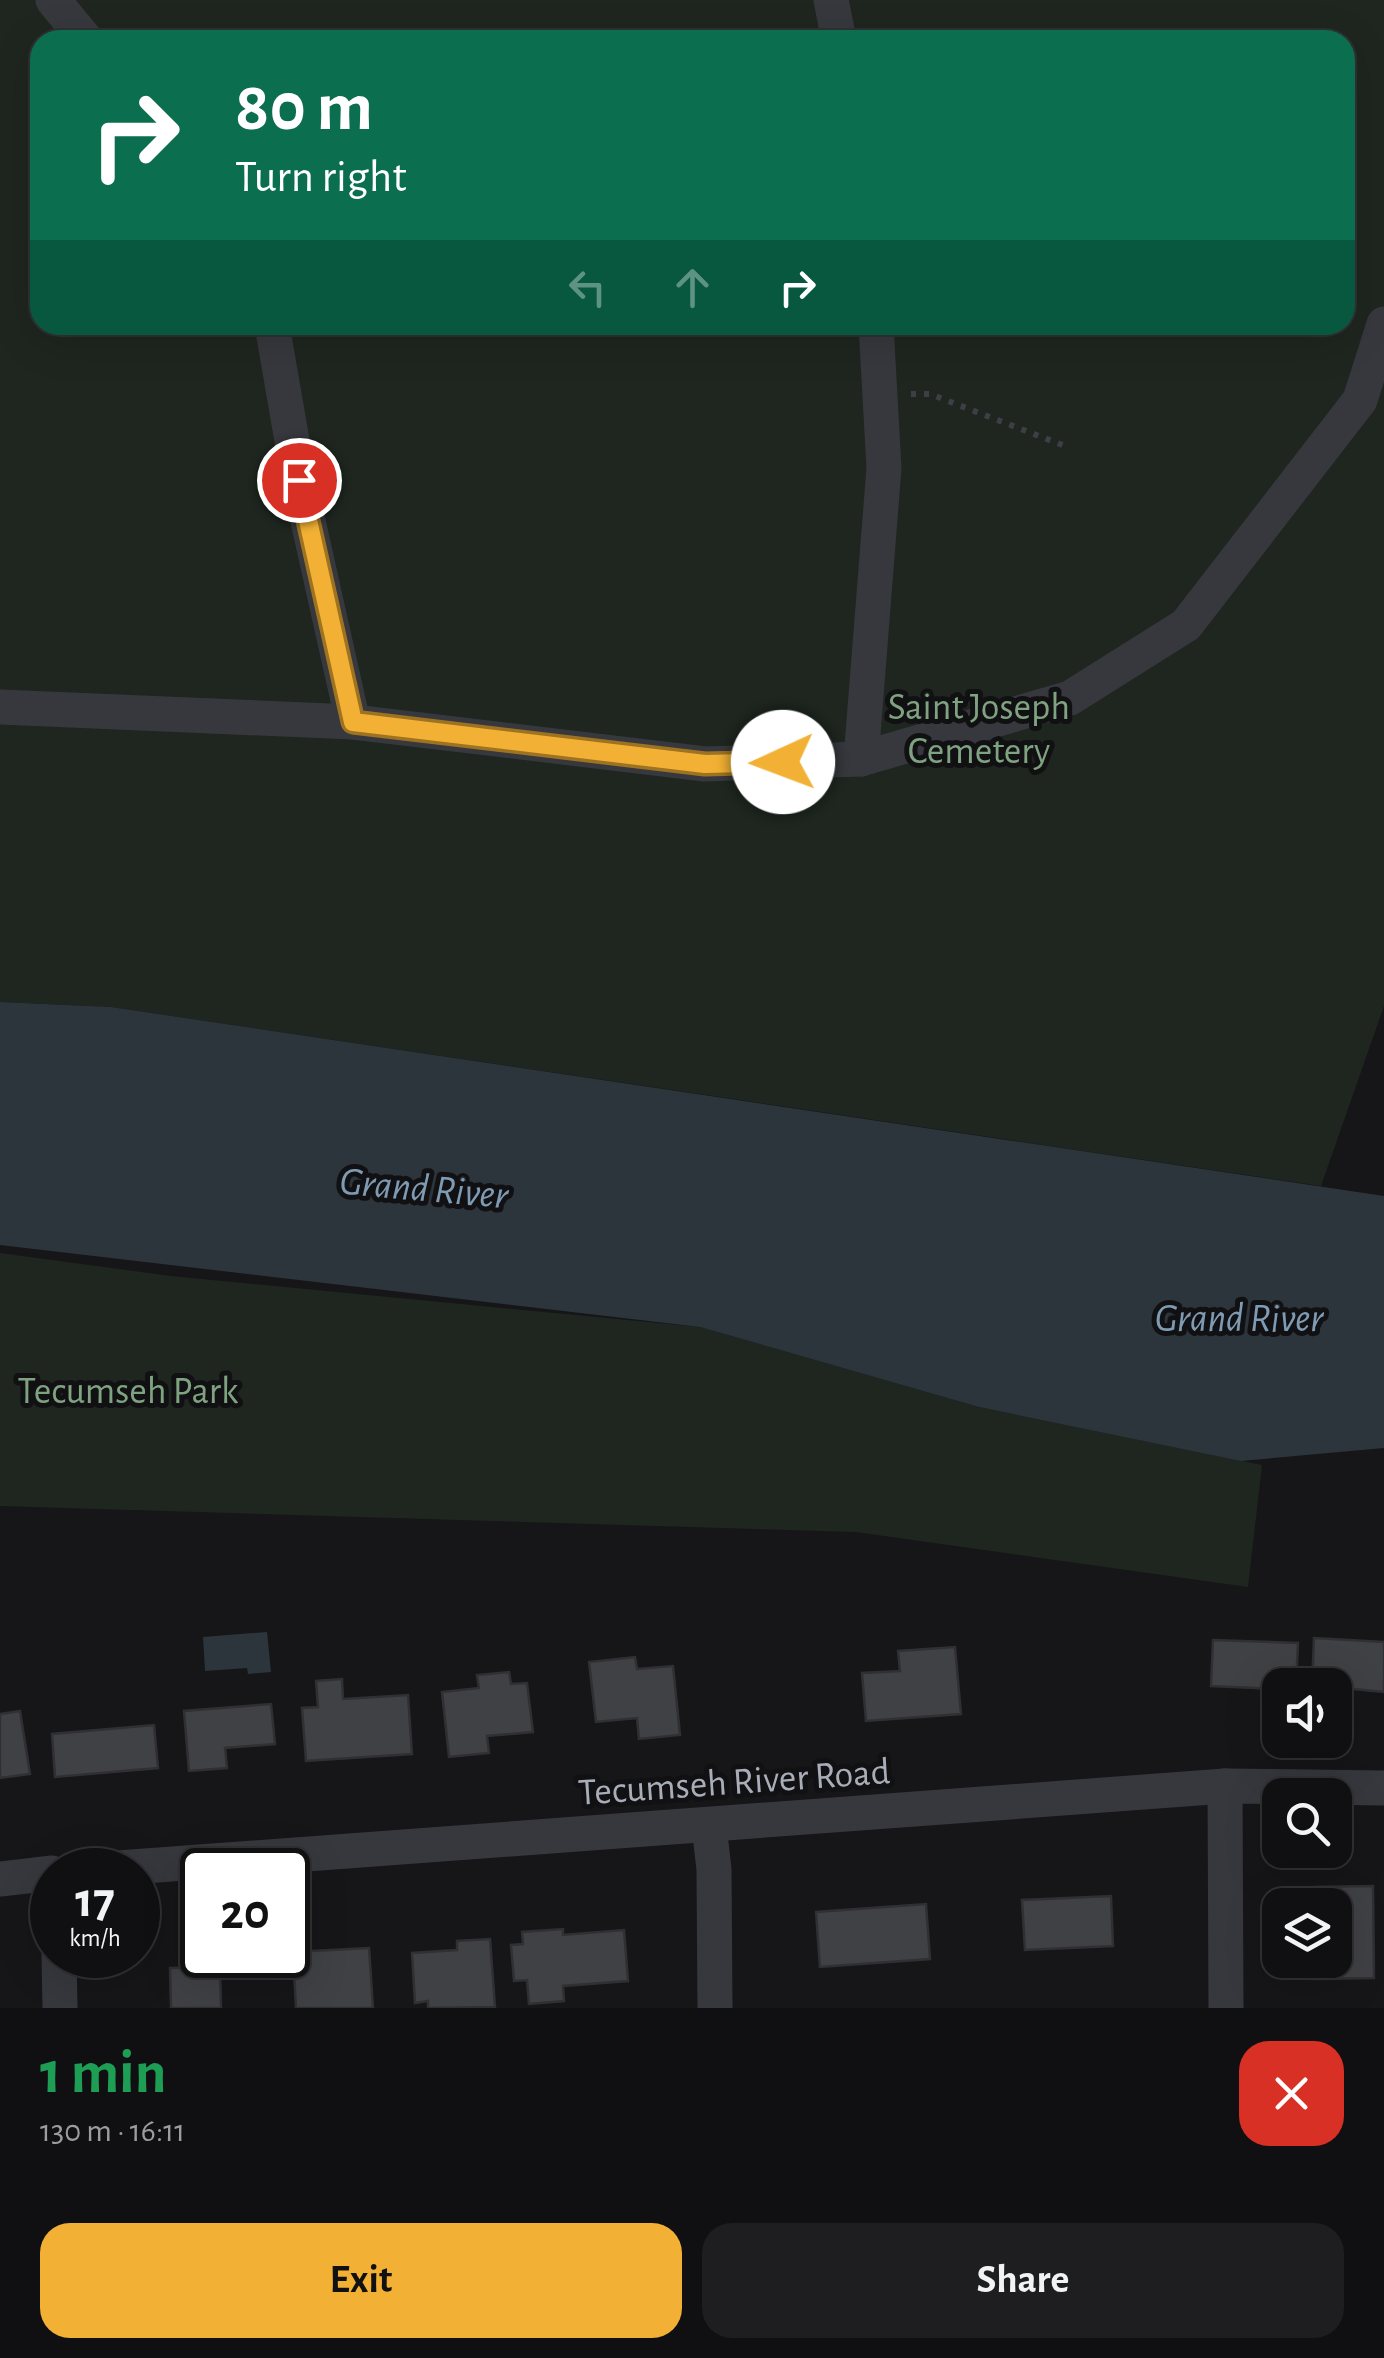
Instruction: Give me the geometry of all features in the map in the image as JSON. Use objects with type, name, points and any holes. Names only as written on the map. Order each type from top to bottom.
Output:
[{"type":"street","points":[[53,0],[78,30]]},
{"type":"street","points":[[832,0],[837,30]]},
{"type":"street","points":[[0,708],[353,722],[705,764],[861,759],[1070,698],[1186,626],[1360,400],[1384,324]]},
{"type":"street","points":[[274,335],[299,480],[353,722]]},
{"type":"street","points":[[861,759],[884,468],[877,335]]},
{"type":"street","points":[[1226,1786],[1226,2008]]},
{"type":"street","name":"Tecumseh River Road","points":[[160,1865],[1226,1786],[1384,1788]]},
{"type":"street","points":[[710,1826],[714,1869],[714,2008]]},
{"type":"street","points":[[0,1879],[30,1876]]},
{"type":"street","points":[[59,1978],[60,2008]]},
{"type":"path","points":[[880,393],[930,394],[1065,446]]},
{"type":"green space","name":"Saint Joseph Cemetery","points":[[0,0],[1384,0],[1384,1006],[1321,1186],[111,1007],[0,1002]]},
{"type":"green space","name":"Tecumseh Park","points":[[0,1253],[171,1276],[700,1327],[979,1407],[1262,1465],[1248,1587],[856,1532],[0,1506]]},
{"type":"water","name":"Grand River","points":[[0,1002],[111,1007],[1384,1196],[1384,1448],[1241,1461],[979,1407],[700,1327],[0,1245]]},
{"type":"water","points":[[267,1632],[271,1672],[248,1674],[247,1668],[205,1671],[203,1637]]},
{"type":"building","points":[[1314,1638],[1384,1642],[1384,1692],[1352,1689],[1352,1668],[1313,1668]]},
{"type":"building","points":[[1213,1640],[1298,1643],[1297,1668],[1262,1668],[1262,1688],[1211,1686]]},
{"type":"building","points":[[955,1647],[961,1714],[866,1721],[862,1673],[900,1671],[898,1651]]},
{"type":"building","points":[[635,1657],[637,1669],[673,1666],[680,1735],[639,1739],[637,1718],[596,1722],[589,1662]]},
{"type":"building","points":[[509,1672],[511,1684],[527,1683],[533,1732],[487,1736],[489,1753],[449,1757],[442,1692],[479,1688],[477,1675]]},
{"type":"building","points":[[342,1679],[343,1699],[408,1695],[412,1754],[306,1761],[302,1708],[318,1707],[316,1681]]},
{"type":"building","points":[[271,1704],[275,1744],[225,1748],[227,1768],[189,1771],[184,1711]]},
{"type":"building","points":[[20,1711],[30,1774],[0,1778],[0,1714]]},
{"type":"building","points":[[154,1725],[158,1768],[55,1777],[52,1734]]},
{"type":"building","points":[[1373,1886],[1374,1978],[1316,1979],[1352,1978],[1352,1888],[1314,1887]]},
{"type":"building","points":[[1111,1896],[1113,1946],[1025,1950],[1022,1900]]},
{"type":"building","points":[[926,1904],[930,1959],[820,1967],[816,1912]]},
{"type":"building","points":[[563,1929],[563,1935],[624,1930],[628,1981],[563,1986],[564,2001],[529,2004],[527,1980],[514,1981],[511,1945],[523,1944],[522,1932]]},
{"type":"building","points":[[490,1939],[495,2007],[428,2008],[428,2001],[415,2003],[412,1953],[457,1950],[457,1941]]},
{"type":"building","points":[[369,1948],[373,2008],[296,2008],[294,1978],[310,1978],[310,1951]]},
{"type":"building","points":[[170,1968],[180,1968],[180,1978],[220,1978],[221,2008],[171,2008]]},
{"type":"route","points":[[299,480],[353,722],[705,764],[783,762]]}]
